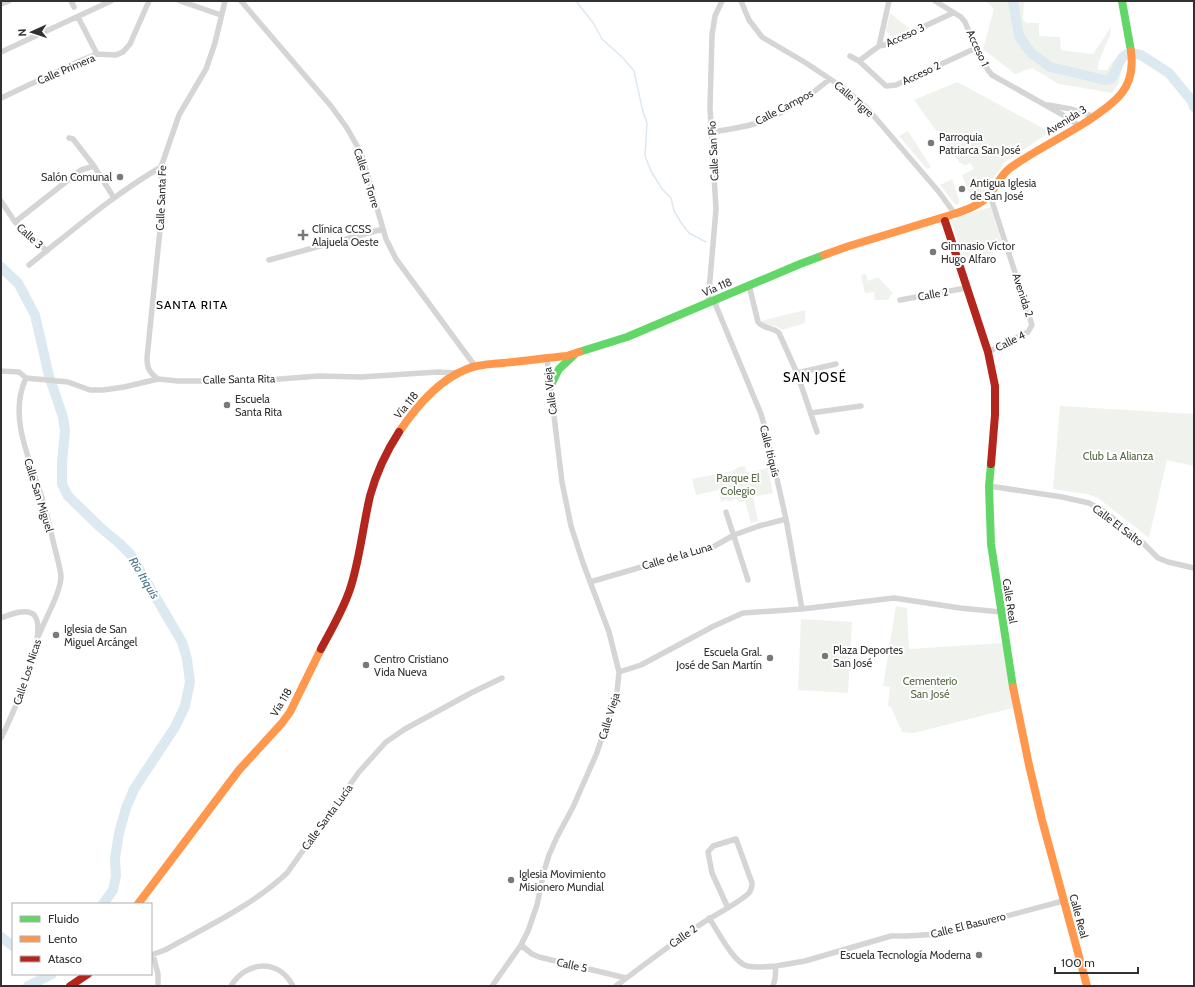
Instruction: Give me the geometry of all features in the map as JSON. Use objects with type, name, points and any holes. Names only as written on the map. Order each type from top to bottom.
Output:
[{"type":"main road","name":"Avenida 3","points":[[944,217],[976,205],[990,195],[1002,176],[1010,169],[1023,159],[1093,116],[1115,100],[1125,89],[1131,76],[1132,55],[1122,1]]},
{"type":"main road","name":"Vía 118","points":[[139,903],[239,770],[282,723],[290,712],[347,598],[355,573],[370,496],[385,457],[394,439],[416,409],[444,381],[456,373],[475,366],[576,354],[627,337],[800,264],[944,217]]},
{"type":"main road","name":"Calle Real","points":[[944,217],[988,352],[995,386],[995,415],[989,486],[991,544],[1001,612],[1024,741],[1042,820],[1087,986]]},
{"type":"main road","points":[[550,387],[560,366],[576,354]]},
{"type":"main road","points":[[70,986],[89,975]]},
{"type":"street","points":[[1,4],[8,1]]},
{"type":"street","points":[[1,52],[111,1]]},
{"type":"street","name":"Calle Primera","points":[[1,98],[96,54],[116,55],[123,52],[130,44],[149,1]]},
{"type":"street","points":[[180,1],[221,15]]},
{"type":"street","name":"Calle Santa Fe","points":[[158,378],[149,371],[147,367],[147,358],[162,210],[160,168],[177,119],[206,69],[215,42],[225,1]]},
{"type":"street","name":"Calle La Torre","points":[[241,1],[348,128],[361,152],[386,239],[396,259],[475,366]]},
{"type":"street","name":"Calle San Pío","points":[[711,302],[716,209],[711,132],[712,35],[716,16],[722,1]]},
{"type":"street","name":"Calle Tigre","points":[[741,1],[749,20],[762,37],[845,89],[867,108],[939,192],[955,214]]},
{"type":"street","points":[[879,46],[889,1]]},
{"type":"street","name":"Acceso 1","points":[[935,1],[965,22],[976,48],[988,70],[992,74],[1078,125]]},
{"type":"street","name":"Acceso 3","points":[[859,60],[879,46],[953,13]]},
{"type":"street","points":[[78,17],[96,54]]},
{"type":"street","name":"Acceso 2","points":[[850,56],[859,60],[883,83],[891,86],[976,48]]},
{"type":"street","name":"Calle Campos","points":[[711,132],[755,124],[777,114],[812,94],[830,79]]},
{"type":"street","name":"Acceso 1","points":[[1044,105],[1071,109],[1093,116]]},
{"type":"street","points":[[69,138],[73,139],[94,166],[114,198]]},
{"type":"street","points":[[15,222],[81,170],[94,166]]},
{"type":"street","points":[[29,265],[132,184],[160,168]]},
{"type":"street","name":"Avenida 2","points":[[990,195],[1032,322],[1032,328]]},
{"type":"street","name":"Calle 3","points":[[1,201],[15,222],[47,251]]},
{"type":"street","points":[[269,260],[383,229]]},
{"type":"street","points":[[749,285],[758,322],[760,325],[776,330],[779,333],[797,373],[817,432]]},
{"type":"street","name":"Calle 2","points":[[900,300],[966,288]]},
{"type":"street","name":"Calle Itiquís","points":[[711,302],[761,414],[786,519],[802,609]]},
{"type":"street","name":"Calle 4","points":[[988,352],[1028,332],[1032,328]]},
{"type":"street","name":"Calle Vieja","points":[[492,986],[521,945],[532,919],[549,855],[573,807],[598,750],[614,704],[619,672],[609,632],[571,526],[566,503],[547,358]]},
{"type":"street","points":[[797,373],[836,364]]},
{"type":"street","points":[[1,371],[19,372],[26,378]]},
{"type":"street","name":"Calle Santa Rita","points":[[26,378],[68,382],[90,390],[103,390],[124,387],[158,378],[178,381],[253,380],[319,376],[361,377],[438,372],[456,373]]},
{"type":"street","name":"Calle San Miguel","points":[[26,378],[22,386],[19,418],[28,457],[44,502],[61,574],[58,591],[39,635]]},
{"type":"street","points":[[811,413],[861,406]]},
{"type":"street","name":"Calle El Salto","points":[[989,486],[1075,499],[1089,503],[1105,512],[1143,543],[1158,558],[1194,568]]},
{"type":"street","points":[[726,512],[748,580]]},
{"type":"street","name":"Calle de la Luna","points":[[590,582],[713,547],[734,535],[759,526],[786,519]]},
{"type":"street","points":[[619,672],[641,665],[714,626],[743,613],[802,609],[894,598],[960,608],[1001,612]]},
{"type":"street","name":"Calle Los Nicas","points":[[1,618],[18,613],[33,614],[37,619],[39,635],[26,680],[1,738]]},
{"type":"street","name":"Calle Santa Lucía","points":[[152,955],[250,903],[281,879],[287,873],[358,772],[386,742],[419,721],[502,678]]},
{"type":"street","name":"Calle 2","points":[[616,986],[679,938],[728,908],[749,894],[752,889],[752,883],[736,838],[713,846],[708,852],[712,873],[728,908]]},
{"type":"street","name":"Calle El Basurero","points":[[776,966],[805,961],[891,936],[939,934],[1063,901]]},
{"type":"street","points":[[710,918],[738,961],[746,966],[776,966],[773,986]]},
{"type":"street","name":"Calle 5","points":[[521,945],[532,954],[539,957],[626,978]]},
{"type":"street","points":[[152,955],[158,974],[158,986]]},
{"type":"street","points":[[231,986],[240,974],[247,970],[262,966],[269,966],[279,971],[289,979],[293,986]]},
{"type":"green space","points":[[986,1],[1024,1],[1023,20],[1027,23],[1039,23],[1039,36],[1060,37],[1061,50],[1093,54],[1111,27],[1110,37],[1098,64],[1098,70],[1107,70],[1112,62],[1125,52],[1119,83],[1112,93],[1059,84],[1032,68],[1015,74],[983,49],[994,9]]},
{"type":"green space","points":[[890,13],[910,29],[891,37],[886,31]]},
{"type":"green space","points":[[957,82],[1050,132],[1005,162],[983,193],[979,197],[972,199],[962,175],[974,169],[970,163],[965,166],[959,162],[914,100]]},
{"type":"green space","points":[[908,131],[931,167],[927,169],[899,136]]},
{"type":"green space","points":[[952,179],[960,203],[956,205],[940,185]]},
{"type":"green space","points":[[991,207],[1004,250],[963,260],[951,219]]},
{"type":"green space","points":[[866,274],[868,281],[878,277],[893,293],[888,300],[875,300],[874,292],[865,293],[861,275]]},
{"type":"green space","points":[[805,310],[805,323],[782,330],[776,326],[763,323],[761,321]]},
{"type":"green space","name":"Club La Alianza","points":[[1060,406],[1194,414],[1194,466],[1167,460],[1149,538],[1098,498],[1087,494],[1053,489]]},
{"type":"green space","name":"Parque El Colegio","points":[[745,466],[747,473],[768,468],[773,493],[753,497],[758,521],[751,523],[745,501],[740,502],[736,499],[727,501],[727,499],[721,502],[719,490],[696,495],[692,479],[732,471],[739,467]]},
{"type":"green space","name":"Cementerio San José","points":[[896,606],[907,608],[909,649],[1002,643],[1013,708],[914,733],[902,732],[891,707],[888,706],[890,687],[883,686]]},
{"type":"green space","name":"Plaza Deportes San José","points":[[801,619],[852,622],[848,693],[798,690]]},
{"type":"waterway","points":[[576,1],[594,24],[602,39],[623,58],[634,71],[643,112],[647,123],[645,156],[651,171],[662,189],[671,198],[674,211],[682,224],[689,233],[706,242]]},
{"type":"waterway","points":[[1013,1],[1019,36],[1031,53],[1050,67],[1105,80],[1111,79],[1124,56],[1134,53],[1141,55],[1169,73],[1192,101],[1194,107]]},
{"type":"waterway","name":"Río Itiquís","points":[[1,267],[18,283],[35,315],[49,376],[63,417],[65,431],[62,484],[68,496],[131,555],[182,642],[187,659],[190,682],[185,706],[175,727],[134,789],[126,808],[119,833],[115,858],[116,876],[113,890],[104,903]]},
{"type":"waterway","points":[[1,937],[12,945]]},
{"type":"waterway","name":"Río Itiquís","points":[[28,986],[50,975]]},
{"type":"traffic: fast","points":[[1122,1],[1131,51]]},
{"type":"traffic: fast","points":[[579,352],[627,337],[824,255]]},
{"type":"traffic: fast","points":[[550,387],[559,369],[574,355]]},
{"type":"traffic: fast","points":[[991,464],[989,486],[991,544],[1013,687]]},
{"type":"traffic: slow","points":[[945,221],[944,217],[959,213],[977,205],[985,199],[1002,176],[1010,168],[1086,122],[1113,102],[1125,89],[1130,79],[1132,68],[1131,51]]},
{"type":"traffic: slow","points":[[824,255],[944,217]]},
{"type":"traffic: slow","points":[[399,432],[428,395],[447,380],[467,369],[485,364],[567,356],[579,352]]},
{"type":"traffic: slow","points":[[139,903],[239,770],[282,723],[290,712],[321,649]]},
{"type":"traffic: slow","points":[[1013,687],[1042,820],[1087,986]]},
{"type":"traffic: jam","points":[[945,221],[988,352],[995,386],[995,415],[991,464]]},
{"type":"traffic: jam","points":[[321,649],[345,603],[357,564],[372,488],[382,463],[399,432]]},
{"type":"traffic: jam","points":[[70,986],[86,975]]},
{"type":"place","name":"Parroquia Patriarca San José","points":[[931,143]]},
{"type":"place","name":"Salón Comunal","points":[[120,177]]},
{"type":"place","name":"Antigua Iglesia de San José","points":[[962,189]]},
{"type":"place","name":"Clínica CCSS Alajuela Oeste","points":[[303,235]]},
{"type":"place","name":"Gimnasio Víctor Hugo Alfaro","points":[[933,252]]},
{"type":"place","name":"Escuela Santa Rita","points":[[227,405]]},
{"type":"place","name":"Iglesia de San Miguel Arcángel","points":[[56,635]]},
{"type":"place","name":"Plaza Deportes San José","points":[[825,656]]},
{"type":"place","name":"Escuela Gral. José de San Martín","points":[[770,658]]},
{"type":"place","name":"Centro Cristiano Vida Nueva","points":[[366,665]]},
{"type":"place","name":"Iglesia Movimiento Misionero Mundial","points":[[511,880]]},
{"type":"place","name":"Escuela Tecnología Moderna","points":[[979,955]]},
{"type":"district","name":"SANTA RITA","points":[[192,305]]},
{"type":"district","name":"SAN JOSÉ","points":[[815,377]]}]
